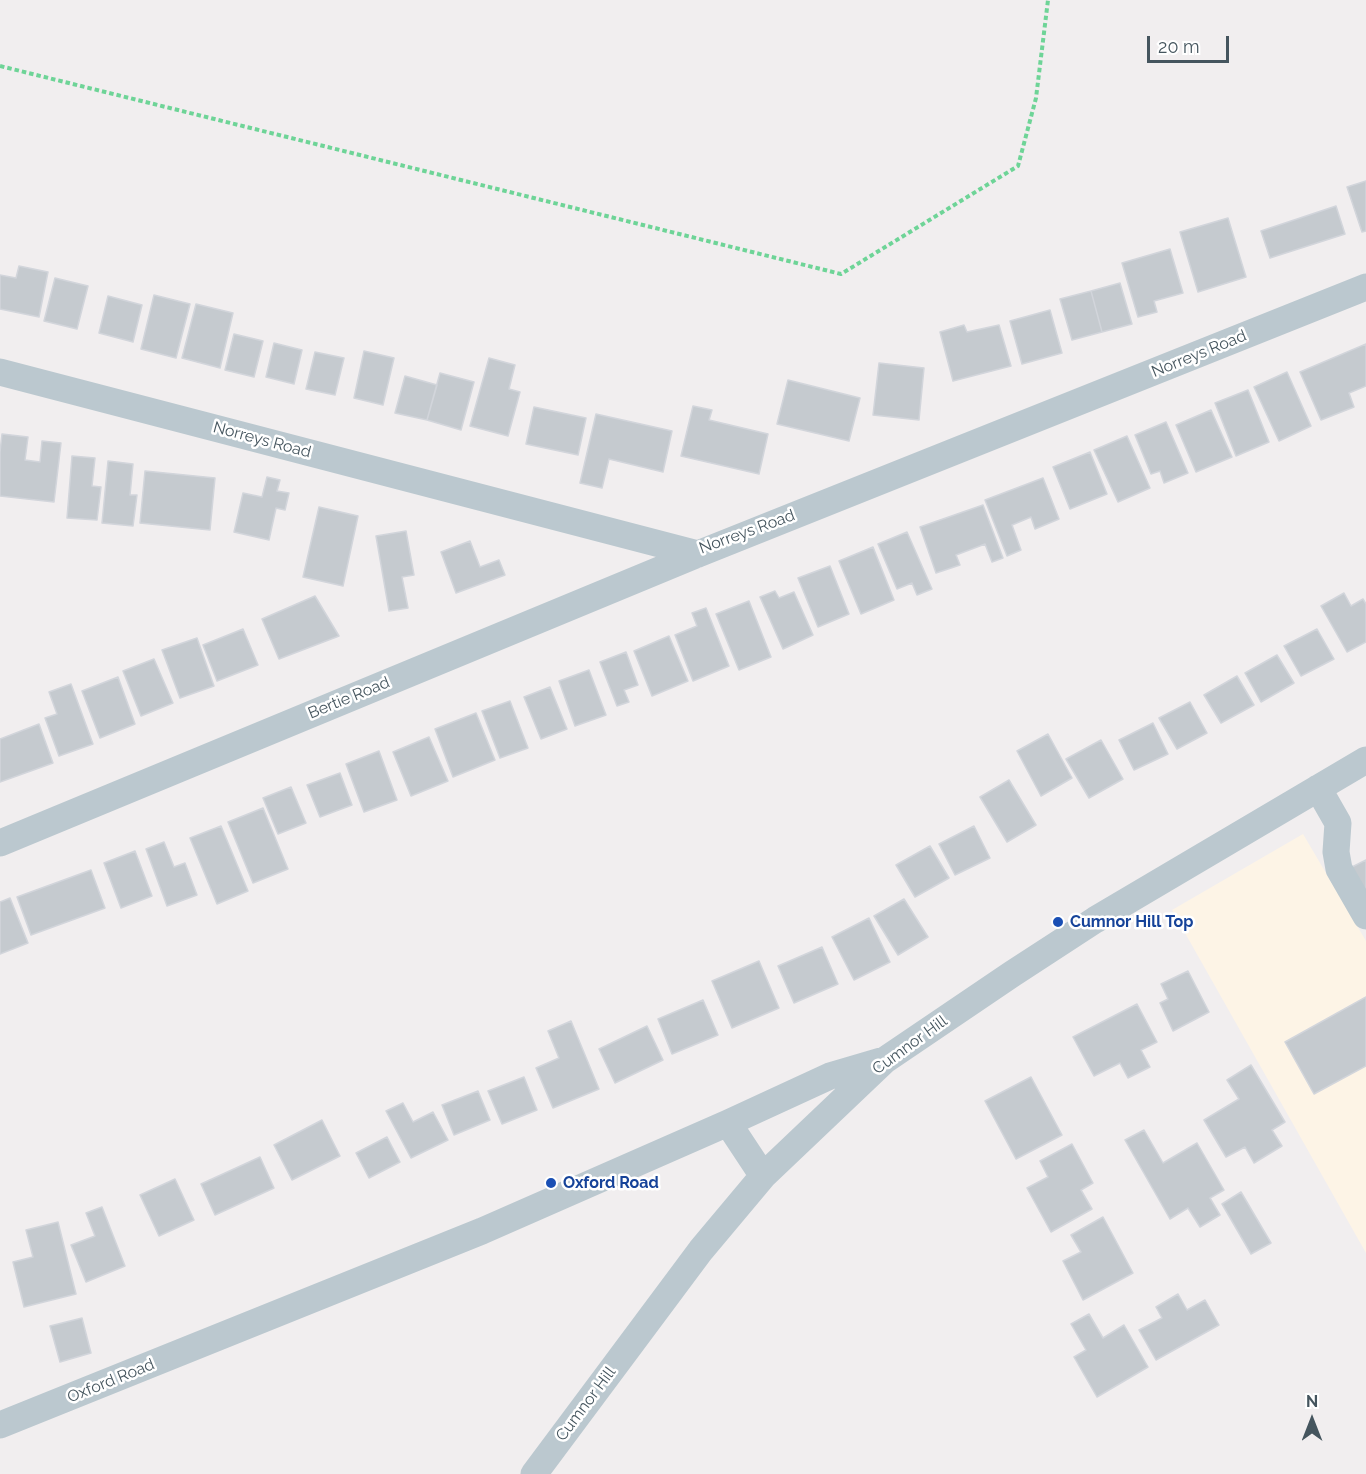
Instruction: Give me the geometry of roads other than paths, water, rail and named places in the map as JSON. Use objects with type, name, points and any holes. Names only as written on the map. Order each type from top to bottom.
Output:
[{"type":"street","name":"Norreys Road","points":[[0,372],[698,554],[1366,287]]},
{"type":"street","name":"Bertie Road","points":[[0,843],[698,554]]},
{"type":"street","name":"Cumnor Hill","points":[[534,1474],[701,1250],[763,1176],[885,1060],[1095,920],[1366,760]]},
{"type":"street","points":[[1318,788],[1338,823],[1336,852],[1339,870],[1366,916]]},
{"type":"street","name":"Oxford Road","points":[[0,1425],[482,1231],[830,1076],[885,1060]]},
{"type":"street","points":[[728,1123],[763,1176]]},
{"type":"place","name":"Cumnor Hill Top","points":[[1058,922]]},
{"type":"place","name":"Oxford Road","points":[[551,1183]]}]
